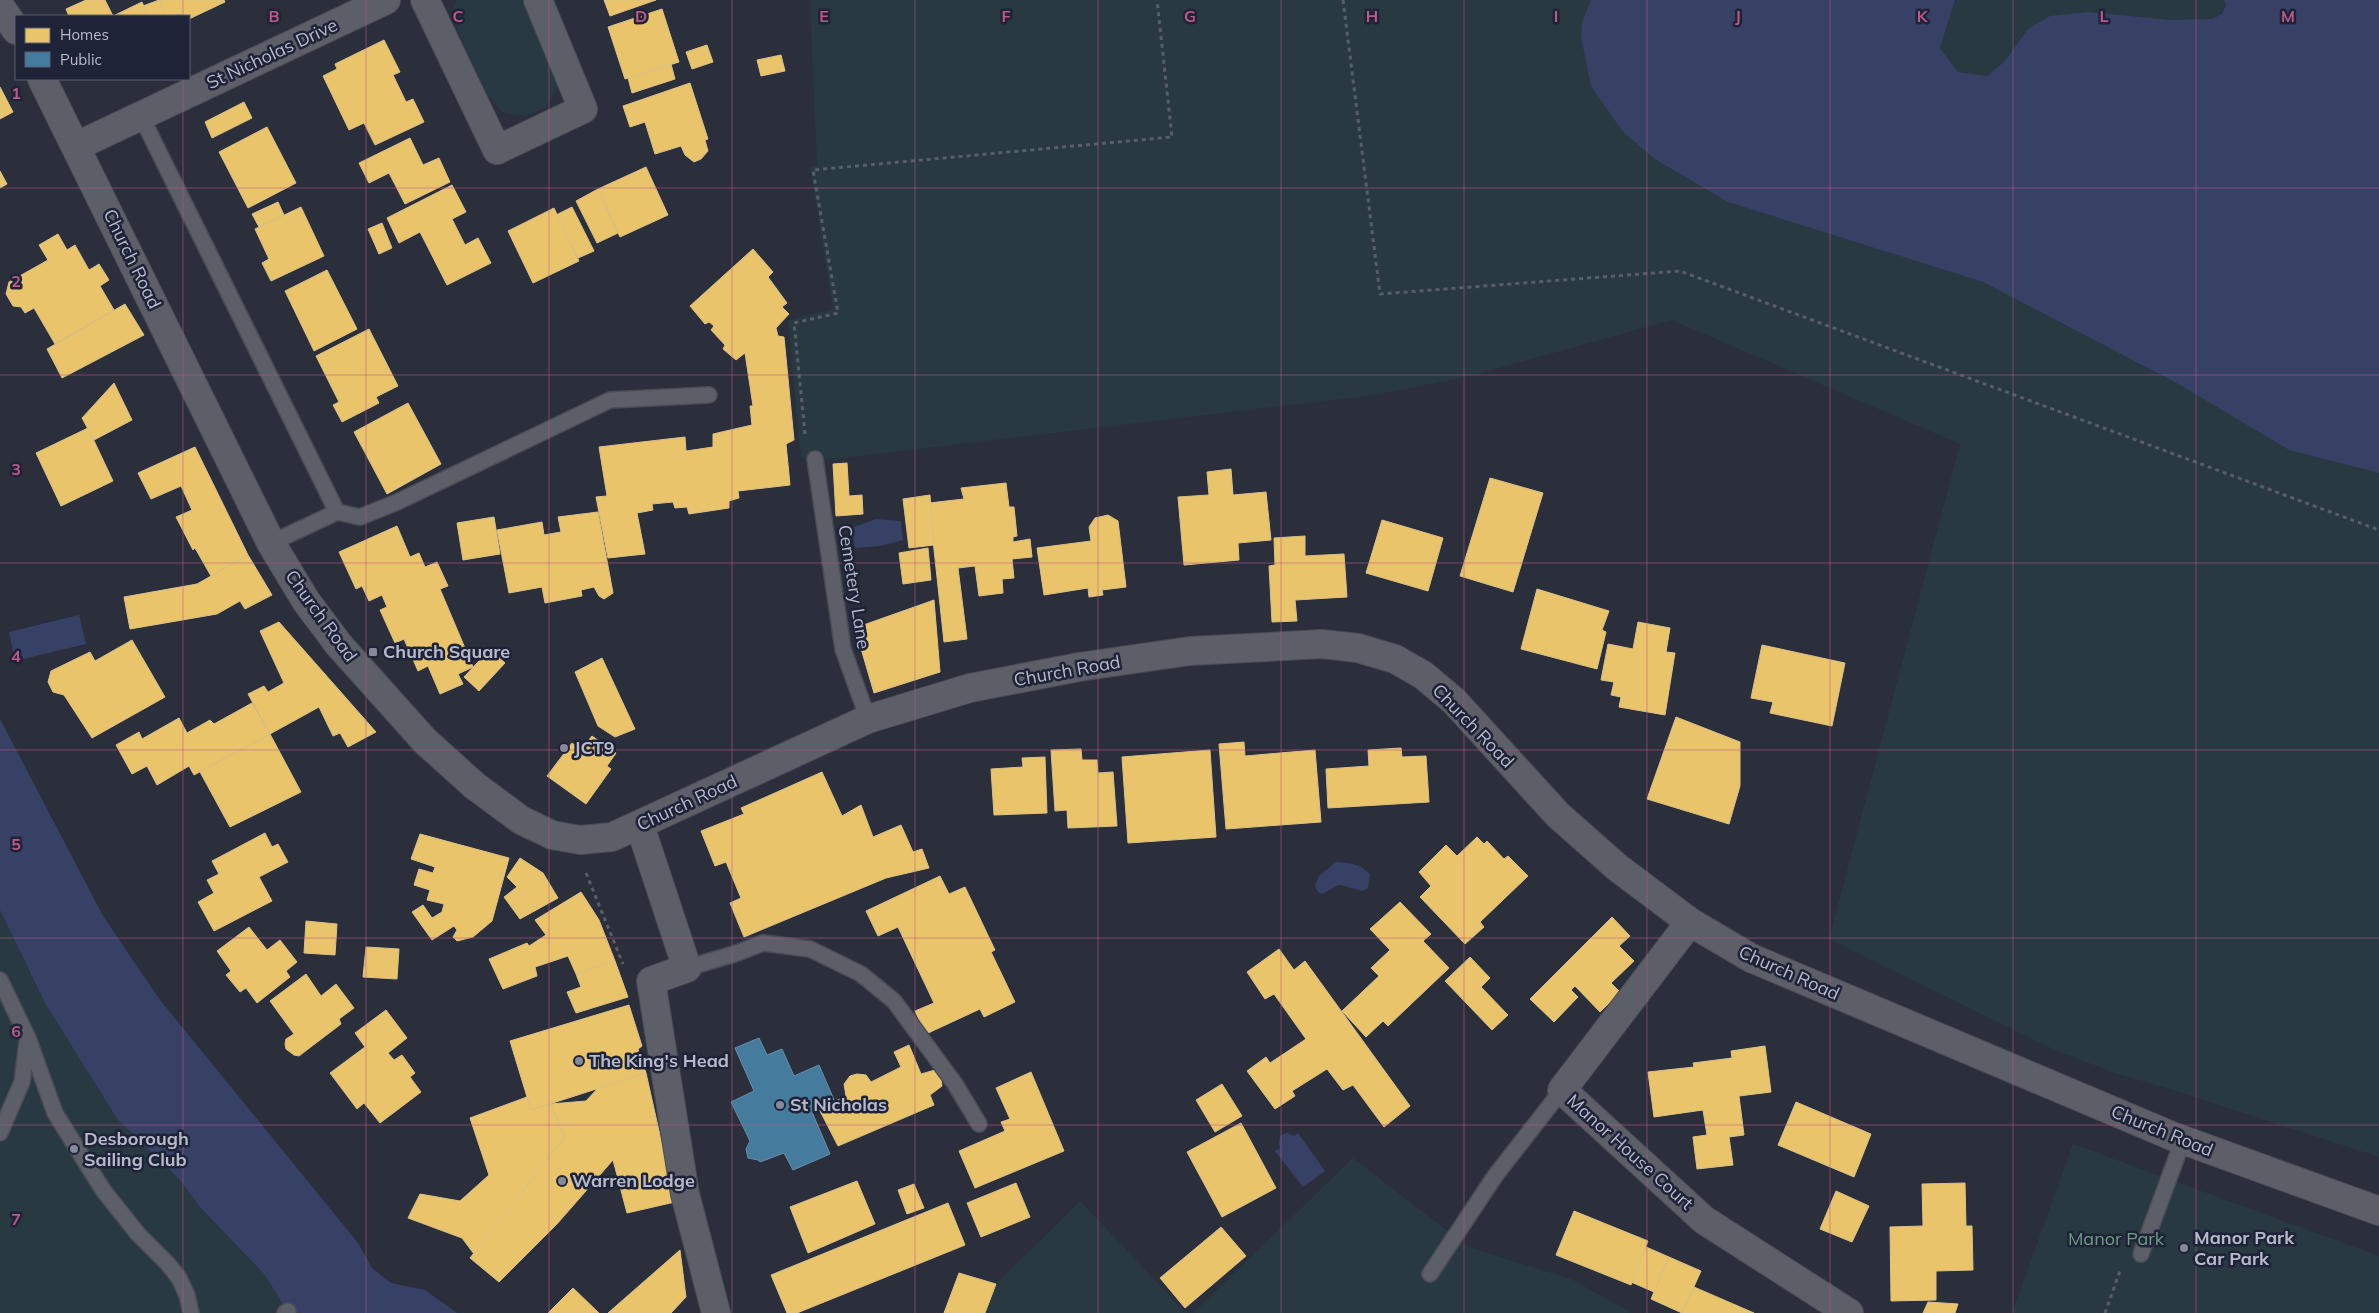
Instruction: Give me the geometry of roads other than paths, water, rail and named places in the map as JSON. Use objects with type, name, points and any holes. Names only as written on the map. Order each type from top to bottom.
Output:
[{"type":"street","name":"St Nicholas Drive","points":[[77,146],[386,0]]},
{"type":"street","points":[[425,0],[497,150],[583,109],[538,0]]},
{"type":"street","points":[[0,6],[15,28]]},
{"type":"street","name":"Church Road","points":[[43,80],[77,146],[271,543],[306,601],[339,645],[425,741],[475,786],[521,820],[552,835],[580,840],[612,837],[640,826],[868,719],[970,688],[1079,667],[1190,651],[1322,644],[1358,648],[1395,659],[1423,675],[1454,701],[1558,815],[1618,868],[1690,922],[1751,958],[2183,1140],[2379,1211]]},
{"type":"street","points":[[640,826],[687,968],[651,981],[686,1194],[716,1313]]},
{"type":"street","name":"Manor House Court","points":[[1690,922],[1562,1090],[1704,1220],[1849,1313]]},
{"type":"lane","points":[[141,116],[337,512]]},
{"type":"lane","points":[[271,543],[337,512],[360,517],[395,503],[610,400],[709,395]]},
{"type":"lane","name":"Cemetery Lane","points":[[815,458],[842,649],[868,719]]},
{"type":"lane","points":[[687,968],[763,943],[810,949],[862,974],[894,1001],[955,1084],[979,1124]]},
{"type":"lane","points":[[0,980],[28,1038],[55,1113],[103,1190],[138,1234],[179,1278],[187,1295],[191,1313]]},
{"type":"lane","points":[[0,1133],[22,1082],[28,1038]]},
{"type":"lane","points":[[1430,1274],[1496,1176],[1562,1090]]},
{"type":"lane","points":[[2141,1254],[2183,1140]]},
{"type":"water","points":[[1591,0],[1955,0],[1940,48],[1958,72],[1987,76],[2005,61],[2028,29],[2050,16],[2088,12],[2170,20],[2212,19],[2222,14],[2226,5],[2224,0],[2379,0],[2379,473],[2289,450],[2180,385],[1983,282],[1728,202],[1656,160],[1623,132],[1591,86],[1581,37],[1582,22]]},
{"type":"water","points":[[876,519],[901,521],[903,540],[880,546],[855,548],[852,528]]},
{"type":"water","points":[[79,615],[86,644],[15,661],[9,632]]},
{"type":"water","points":[[0,719],[103,916],[160,1000],[358,1243],[372,1268],[391,1283],[425,1290],[457,1313],[289,1313],[264,1274],[200,1207],[179,1179],[118,1120],[45,1003],[0,910]]},
{"type":"water","points":[[1336,862],[1354,865],[1370,874],[1368,888],[1362,891],[1341,885],[1322,894],[1318,892],[1315,886],[1319,876]]},
{"type":"water","points":[[1287,1133],[1294,1136],[1298,1133],[1325,1171],[1303,1187],[1275,1151],[1280,1148],[1279,1140],[1281,1136]]},
{"type":"place","name":"Church Square","points":[[373,652]]},
{"type":"place","name":"JCT9","points":[[564,748]]},
{"type":"place","name":"The King's Head","points":[[579,1061]]},
{"type":"place","name":"St Nicholas","points":[[780,1105]]},
{"type":"place","name":"Desborough Sailing Club","points":[[74,1149]]},
{"type":"place","name":"Warren Lodge","points":[[562,1181]]},
{"type":"place","name":"Manor Park Car Park","points":[[2184,1248]]},
{"type":"park label","name":"Manor Park","points":[[2116,1239]]}]
